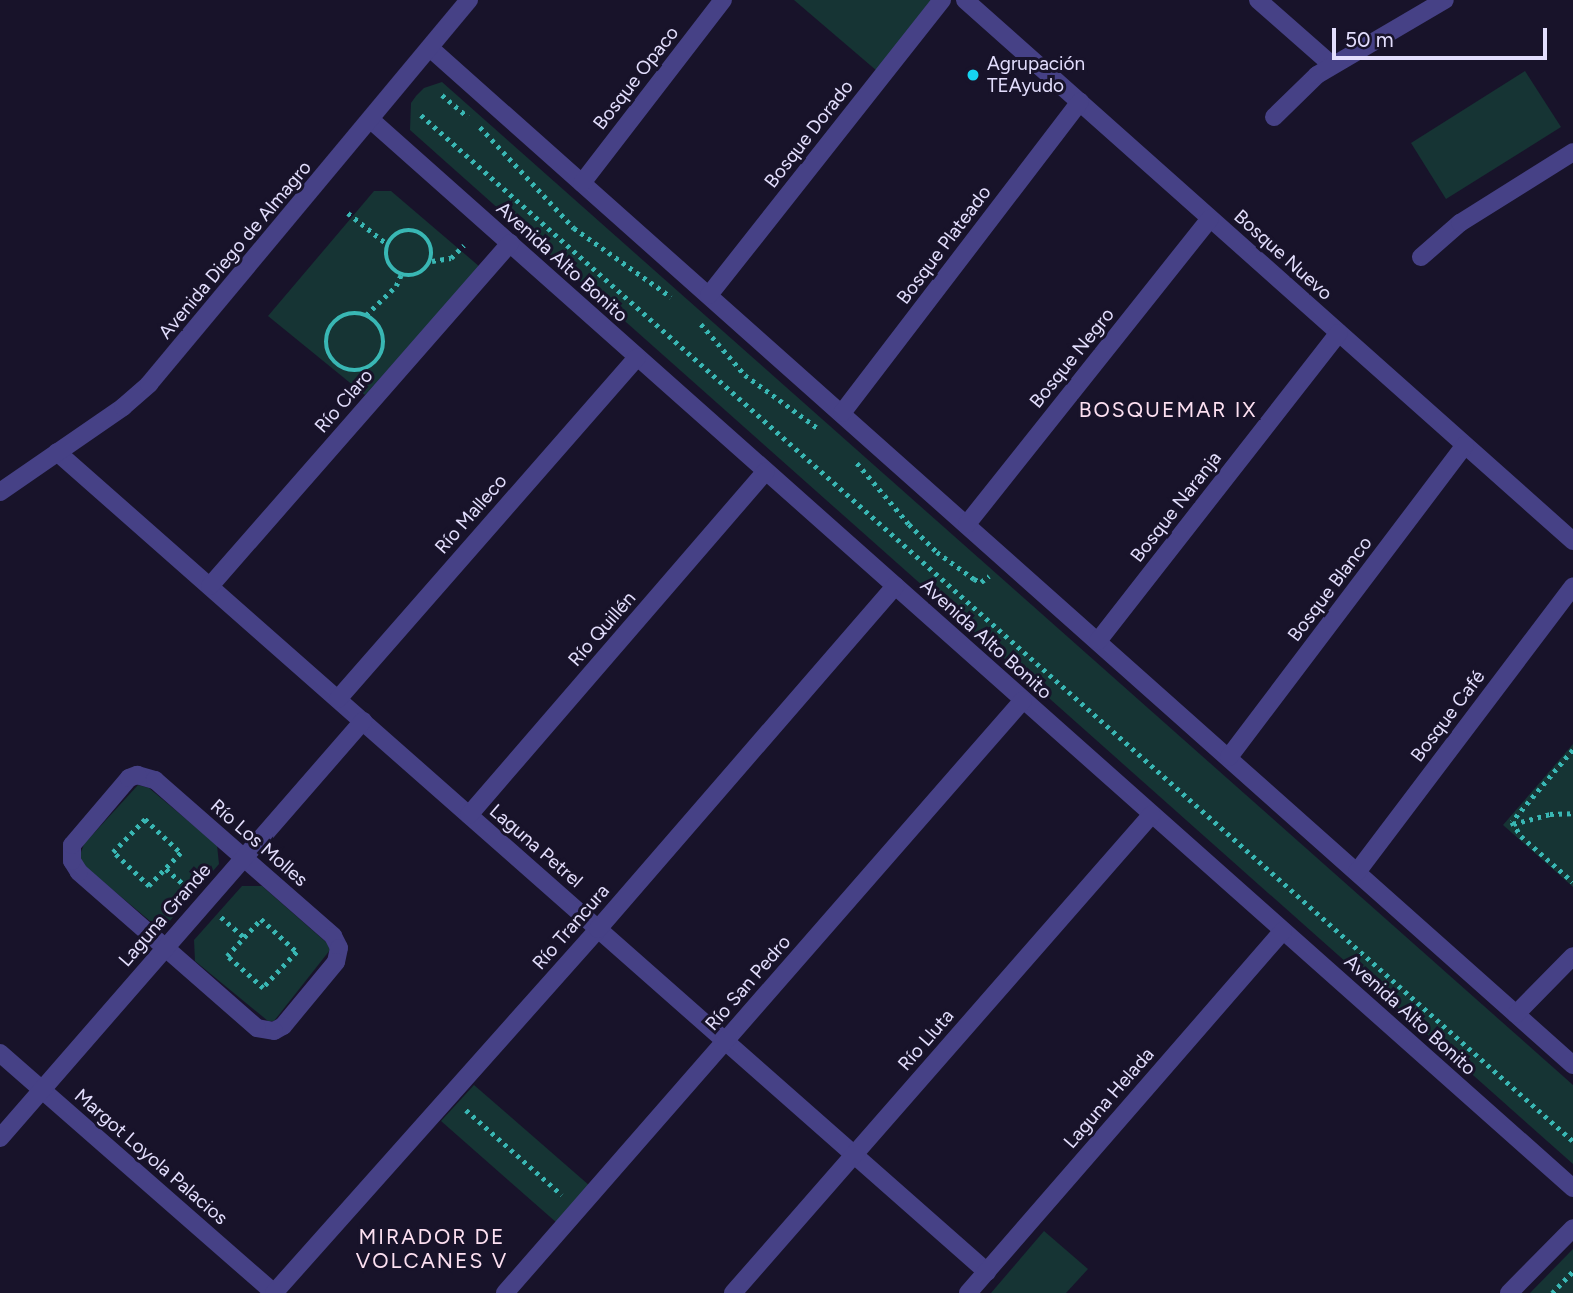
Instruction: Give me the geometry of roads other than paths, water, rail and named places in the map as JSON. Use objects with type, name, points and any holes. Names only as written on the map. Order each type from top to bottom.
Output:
[{"type":"street","name":"Avenida Diego de Almagro","points":[[0,492],[123,407],[149,384],[372,120],[469,0]]},
{"type":"street","name":"Bosque Opaco","points":[[582,183],[723,0]]},
{"type":"street","name":"Bosque Dorado","points":[[709,295],[942,0]]},
{"type":"street","name":"Bosque Nuevo","points":[[965,0],[1573,541]]},
{"type":"street","points":[[1258,0],[1332,65]]},
{"type":"street","points":[[1274,117],[1301,89],[1332,65],[1445,0]]},
{"type":"street","points":[[430,48],[1573,1065]]},
{"type":"street","name":"Bosque Plateado","points":[[842,413],[1080,102]]},
{"type":"street","name":"Avenida Alto Bonito","points":[[372,120],[1573,1188]]},
{"type":"street","points":[[1421,257],[1460,223],[1573,152]]},
{"type":"street","name":"Bosque Negro","points":[[967,524],[1210,219]]},
{"type":"street","name":"Río Claro","points":[[210,586],[510,243]]},
{"type":"street","name":"Bosque Naranja","points":[[1098,641],[1339,333]]},
{"type":"street","name":"Río Malleco","points":[[338,699],[637,357]]},
{"type":"street","name":"Bosque Blanco","points":[[1229,757],[1465,445]]},
{"type":"street","name":"Laguna Petrel","points":[[57,452],[987,1272]]},
{"type":"street","name":"Río Quillén","points":[[469,815],[766,471]]},
{"type":"street","name":"Río Trancura","points":[[274,1293],[598,929],[895,586]]},
{"type":"street","name":"Bosque Café","points":[[1357,872],[1573,586]]},
{"type":"street","name":"Río San Pedro","points":[[505,1293],[1023,700]]},
{"type":"street","name":"Laguna Grande","points":[[0,1138],[363,721]]},
{"type":"street","name":"Río Los Molles","points":[[146,775],[333,936],[339,948],[336,962],[283,1026],[274,1031],[257,1028],[165,947],[79,872],[72,861],[72,845],[129,778],[146,775]]},
{"type":"street","name":"Río Lluta","points":[[733,1293],[1152,814]]},
{"type":"street","name":"Laguna Helada","points":[[968,1293],[1283,931]]},
{"type":"street","points":[[1516,1014],[1573,956]]},
{"type":"street","name":"Margot Loyola Palacios","points":[[0,1052],[274,1293]]},
{"type":"street","points":[[1509,1293],[1573,1228]]},
{"type":"place","name":"Agrupación TEAyudo","points":[[973,75]]},
{"type":"district","name":"BOSQUEMAR IX","points":[[1168,410]]},
{"type":"district","name":"MIRADOR DE VOLCANES V","points":[[432,1249]]}]
